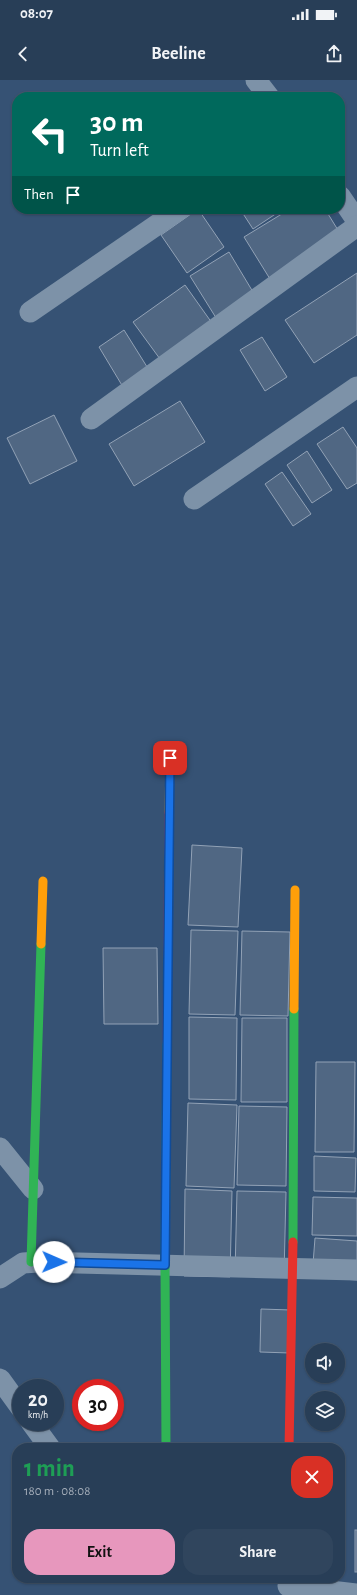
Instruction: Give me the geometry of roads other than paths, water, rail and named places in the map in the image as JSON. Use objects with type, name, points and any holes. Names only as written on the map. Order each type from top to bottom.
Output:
[{"type":"street","points":[[256,80],[265,92]]},
{"type":"street","points":[[345,203],[357,221]]},
{"type":"street","points":[[30,312],[173,214]]},
{"type":"street","points":[[91,419],[357,226]]},
{"type":"street","points":[[194,500],[357,387]]},
{"type":"street","points":[[166,1443],[165,1265],[170,758]]},
{"type":"street","points":[[31,1262],[43,881]]},
{"type":"street","points":[[289,1443],[295,890]]},
{"type":"street","points":[[0,1148],[33,1188]]},
{"type":"street","points":[[0,1278],[24,1263],[31,1262],[357,1270]]},
{"type":"street","points":[[0,1379],[12,1396]]},
{"type":"street","points":[[38,1431],[46,1443]]},
{"type":"street","points":[[288,1586],[357,1594]]}]
